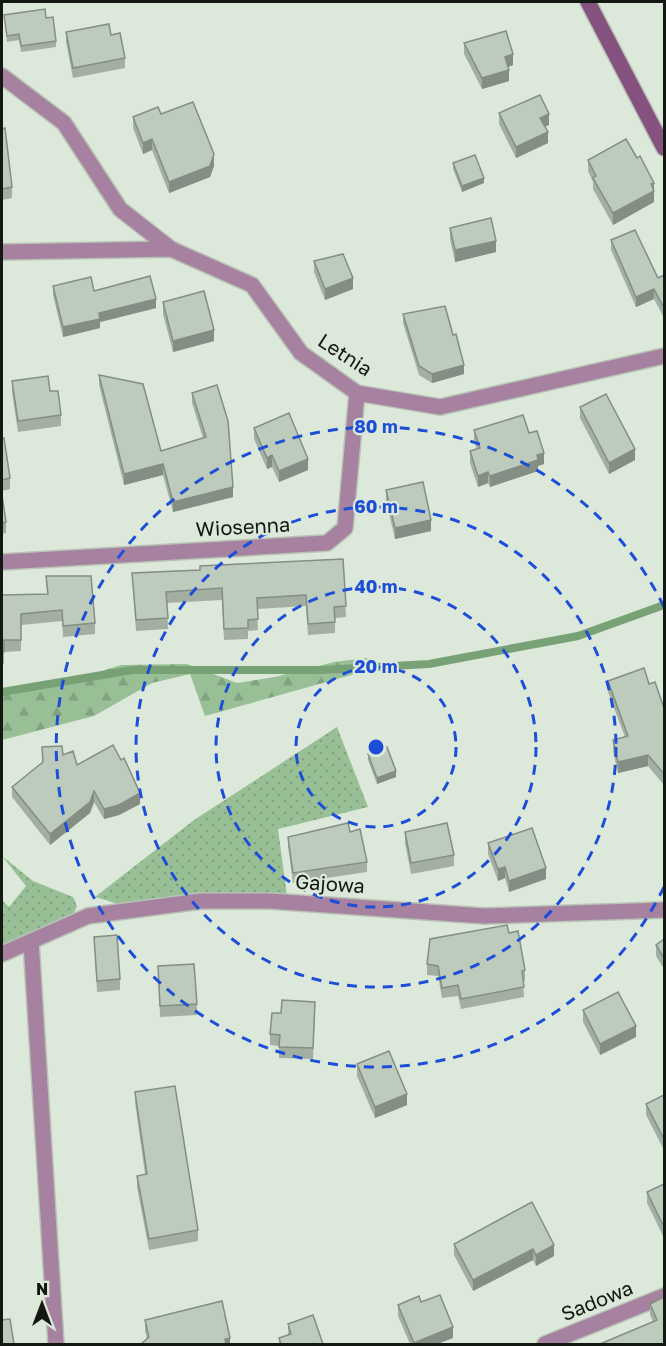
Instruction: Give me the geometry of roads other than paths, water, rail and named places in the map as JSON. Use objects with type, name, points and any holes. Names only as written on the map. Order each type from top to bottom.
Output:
[{"type":"main road","points":[[588,2],[664,148]]},
{"type":"street","points":[[2,76],[64,123],[120,209],[171,249]]},
{"type":"street","name":"Letnia","points":[[2,252],[171,249],[252,285],[301,353],[357,393],[440,406],[664,356]]},
{"type":"street","name":"Wiosenna","points":[[2,562],[327,543],[345,528],[357,393]]},
{"type":"street","name":"Gajowa","points":[[2,954],[88,916],[201,902],[270,901],[484,916],[664,910]]},
{"type":"street","points":[[31,941],[56,1344]]},
{"type":"street","name":"Sadowa","points":[[545,1344],[664,1296]]},
{"type":"waterway","points":[[2,692],[132,670],[322,670],[429,664],[578,636],[664,605]]}]
